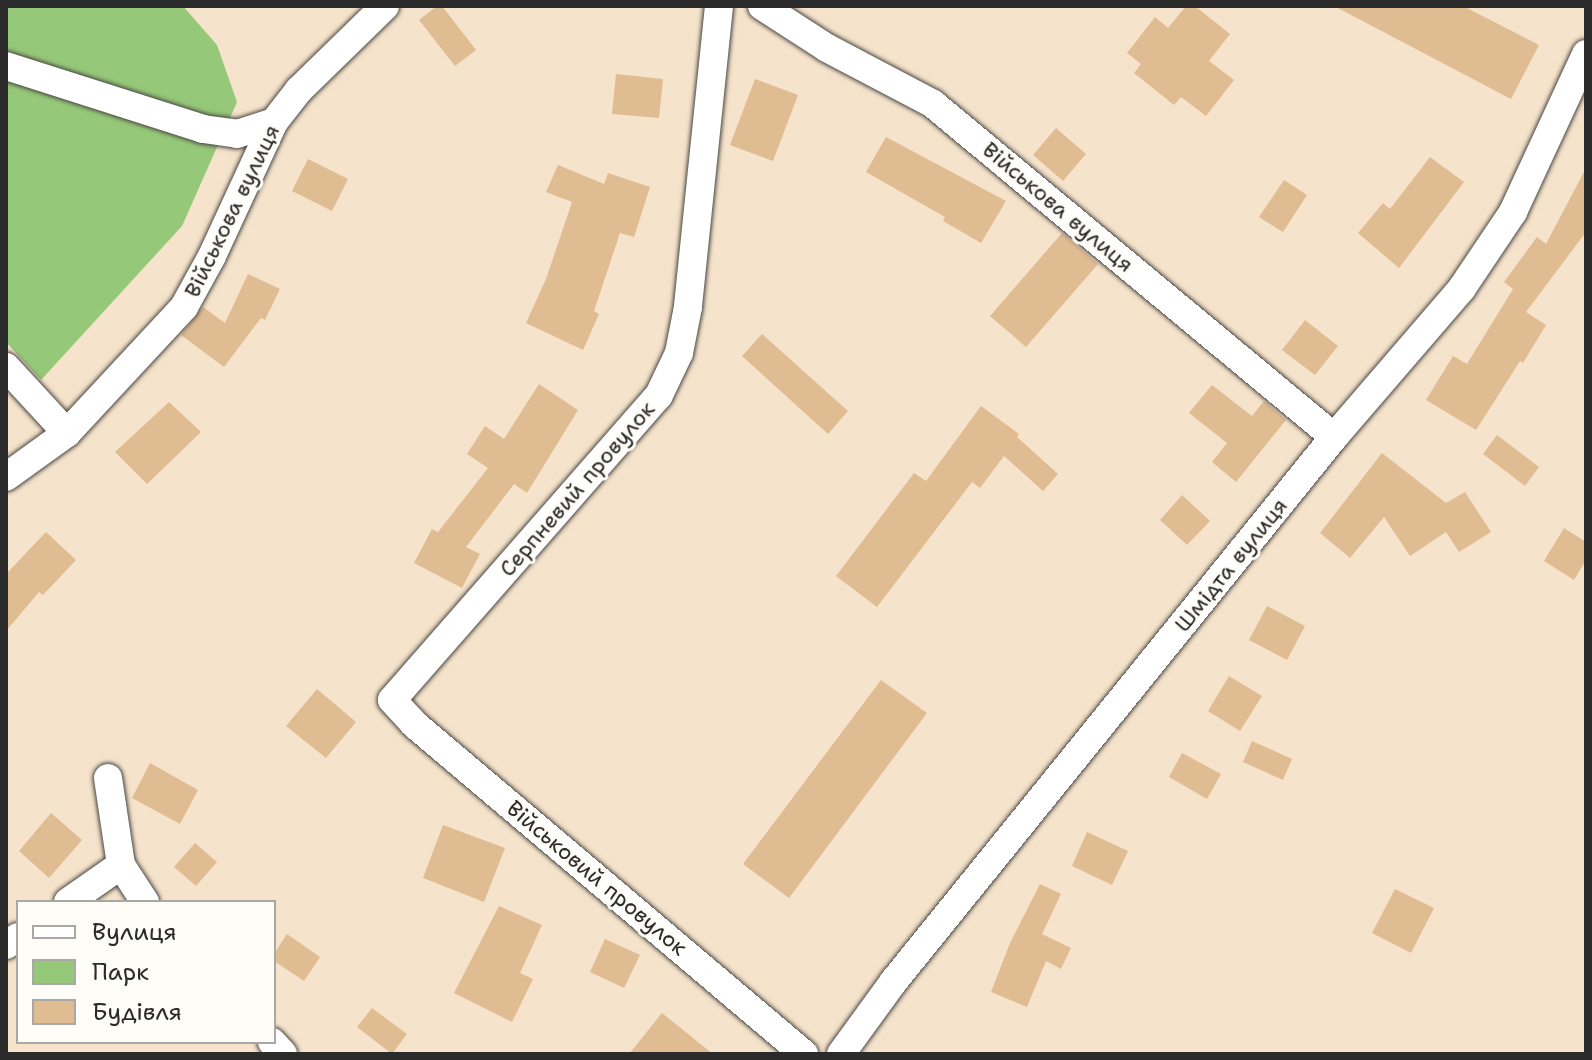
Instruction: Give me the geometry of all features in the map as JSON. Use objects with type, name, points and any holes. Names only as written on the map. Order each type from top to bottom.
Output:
[{"type":"street","name":"Військова вулиця","points":[[6,477],[67,433],[184,307],[212,256],[274,122],[299,90],[385,6]]},
{"type":"street","name":"Серпневий провулок","points":[[392,700],[659,395],[679,353],[688,307],[719,6]]},
{"type":"street","name":"Військова вулиця","points":[[762,6],[827,48],[933,104],[1334,437]]},
{"type":"street","name":"Шмідта вулиця","points":[[841,1054],[894,981],[1334,437],[1462,288],[1513,212],[1586,54]]},
{"type":"street","points":[[6,66],[203,129],[237,134],[274,122]]},
{"type":"street","points":[[6,367],[67,433]]},
{"type":"street","name":"Військовий провулок","points":[[392,700],[414,724],[804,1054]]},
{"type":"street","points":[[108,778],[121,865],[144,900]]},
{"type":"street","points":[[71,900],[121,865]]},
{"type":"green space","points":[[6,6],[183,6],[217,45],[237,102],[182,226],[41,380],[6,342]]},
{"type":"building","points":[[437,6],[442,6],[476,50],[455,66],[419,20]]},
{"type":"building","points":[[1186,6],[1195,6],[1230,34],[1209,61],[1234,80],[1206,116],[1181,97],[1174,105],[1134,73],[1141,64],[1127,53],[1155,17],[1168,28]]},
{"type":"building","points":[[1334,6],[1463,6],[1539,45],[1511,99]]},
{"type":"building","points":[[616,74],[663,79],[659,118],[612,114]]},
{"type":"building","points":[[755,79],[798,95],[773,161],[730,145]]},
{"type":"building","points":[[1056,128],[1086,154],[1063,181],[1033,155]]},
{"type":"building","points":[[886,137],[1006,201],[981,243],[943,221],[945,217],[866,172]]},
{"type":"building","points":[[1430,157],[1464,182],[1399,268],[1358,233],[1383,203],[1390,209]]},
{"type":"building","points":[[308,159],[348,179],[332,211],[292,191]]},
{"type":"building","points":[[558,165],[604,184],[608,173],[650,187],[634,237],[620,233],[594,311],[599,314],[583,350],[526,323],[546,279],[572,202],[546,192]]},
{"type":"building","points":[[1586,168],[1586,232],[1526,312],[1546,325],[1476,430],[1426,400],[1453,356],[1467,364],[1513,289],[1504,282],[1537,237],[1546,244]]},
{"type":"building","points":[[1284,180],[1307,195],[1283,232],[1259,217]]},
{"type":"building","points":[[1062,233],[1098,264],[1026,347],[990,316]]},
{"type":"building","points":[[248,274],[280,289],[265,320],[261,318],[224,367],[181,335],[203,307],[225,323]]},
{"type":"building","points":[[1305,320],[1338,346],[1315,375],[1282,350]]},
{"type":"building","points":[[762,334],[848,411],[828,434],[742,356]]},
{"type":"building","points":[[539,384],[578,410],[527,493],[514,484],[466,547],[480,554],[462,588],[414,563],[432,529],[438,532],[488,468],[467,454],[485,426],[504,439]]},
{"type":"building","points":[[1212,385],[1252,416],[1264,401],[1286,420],[1236,482],[1212,462],[1227,443],[1189,413]]},
{"type":"building","points":[[169,402],[201,432],[147,484],[115,452]]},
{"type":"building","points":[[981,406],[1019,434],[1017,437],[1058,474],[1043,491],[1004,456],[980,488],[972,482],[877,607],[836,576],[914,473],[926,481]]},
{"type":"building","points":[[1497,435],[1539,467],[1525,486],[1483,454]]},
{"type":"building","points":[[1382,453],[1446,503],[1465,492],[1491,532],[1459,552],[1446,532],[1410,556],[1384,517],[1350,558],[1320,533]]},
{"type":"building","points":[[1182,495],[1210,521],[1187,545],[1160,520]]},
{"type":"building","points":[[1564,528],[1586,542],[1586,560],[1574,580],[1544,561]]},
{"type":"building","points":[[46,532],[76,560],[43,595],[39,592],[6,631],[6,574]]},
{"type":"building","points":[[1267,606],[1305,626],[1287,660],[1249,640]]},
{"type":"building","points":[[1229,676],[1262,696],[1240,731],[1208,711]]},
{"type":"building","points":[[881,680],[927,713],[789,898],[743,864]]},
{"type":"building","points":[[317,689],[356,722],[326,758],[286,726]]},
{"type":"building","points":[[1252,741],[1292,759],[1283,780],[1243,762]]},
{"type":"building","points":[[1182,753],[1221,774],[1207,799],[1169,777]]},
{"type":"building","points":[[150,763],[198,790],[180,824],[132,798]]},
{"type":"building","points":[[51,813],[82,840],[49,878],[19,851]]},
{"type":"building","points":[[443,825],[505,848],[484,902],[423,878]]},
{"type":"building","points":[[1087,832],[1128,851],[1112,885],[1072,866]]},
{"type":"building","points":[[195,843],[217,862],[196,886],[174,867]]},
{"type":"building","points":[[1040,884],[1061,894],[1042,934],[1071,948],[1061,969],[1046,961],[1027,1007],[991,992],[1010,943]]},
{"type":"building","points":[[1395,889],[1434,908],[1411,953],[1372,933]]},
{"type":"building","points":[[499,906],[542,925],[520,973],[533,979],[512,1022],[454,993]]},
{"type":"building","points":[[287,934],[320,957],[304,981],[276,962],[276,951]]},
{"type":"building","points":[[605,939],[640,955],[624,988],[590,972]]},
{"type":"building","points":[[372,1008],[407,1034],[392,1054],[357,1027]]},
{"type":"building","points":[[662,1013],[713,1054],[629,1054]]}]
